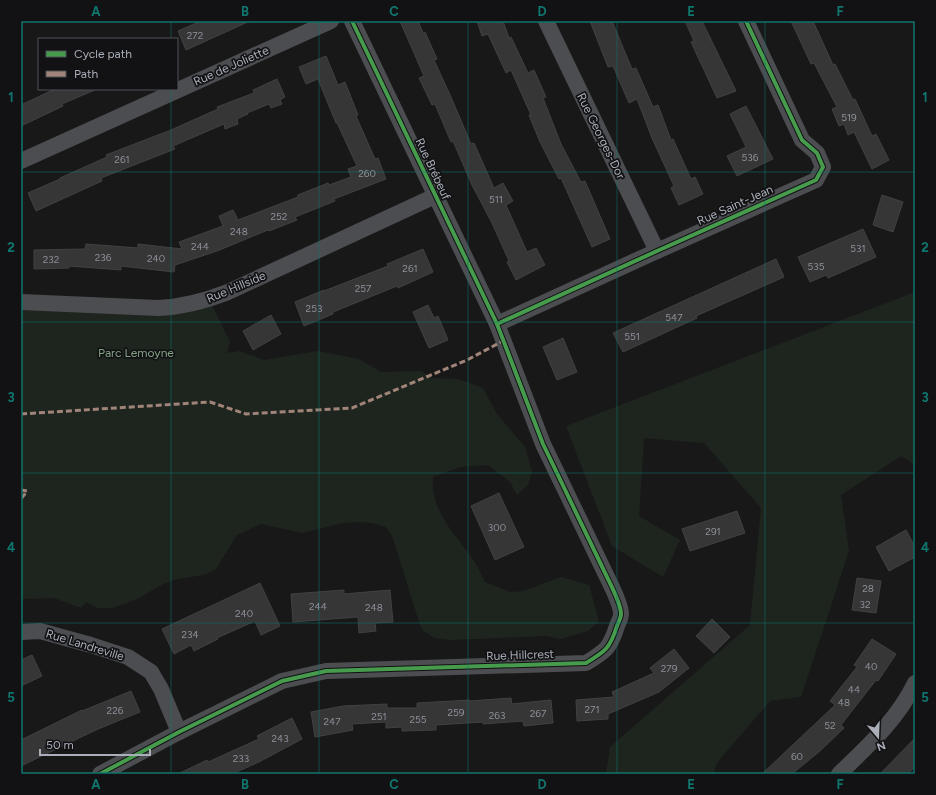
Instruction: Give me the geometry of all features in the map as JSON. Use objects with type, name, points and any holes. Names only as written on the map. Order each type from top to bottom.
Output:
[{"type":"street","name":"Rue de Joliette","points":[[21,161],[331,21]]},
{"type":"street","name":"Rue Brébeuf","points":[[352,21],[497,324]]},
{"type":"street","name":"Rue Georges-Dor","points":[[546,21],[657,251]]},
{"type":"street","name":"Rue Saint-Jean","points":[[497,324],[816,180],[823,168],[817,153],[802,140],[746,21]]},
{"type":"street","name":"Rue Hillside","points":[[21,302],[158,308],[196,304],[228,292],[435,196]]},
{"type":"street","name":"Rue Hillcrest","points":[[100,774],[179,732],[282,681],[326,671],[586,663],[600,655],[610,645],[621,614],[616,597],[543,444],[497,324]]},
{"type":"street","name":"Rue Landreville","points":[[21,632],[40,631],[91,645],[128,658],[151,672],[161,689],[179,732]]},
{"type":"street","points":[[839,774],[864,750],[891,719],[910,694],[915,684]]},
{"type":"green space","points":[[915,292],[915,465],[901,456],[841,495],[849,551],[801,697],[770,701],[716,764],[714,774],[606,774],[610,747],[750,625],[761,508],[704,443],[644,438],[639,516],[680,540],[663,577],[612,546],[566,426]]},
{"type":"green space","name":"Parc Lemoyne","points":[[21,296],[158,308],[209,299],[230,342],[227,353],[240,351],[264,360],[318,351],[359,359],[381,372],[421,371],[432,378],[458,379],[483,388],[497,414],[525,447],[532,471],[528,485],[517,495],[510,482],[488,465],[460,467],[433,477],[433,489],[439,511],[474,561],[485,582],[510,592],[523,591],[561,577],[589,585],[599,621],[588,631],[560,639],[547,636],[450,640],[435,638],[423,631],[393,538],[386,527],[372,523],[358,522],[343,523],[302,533],[261,524],[237,535],[216,569],[204,575],[177,579],[163,584],[139,598],[113,608],[98,608],[86,602],[81,608],[54,598],[21,599]]},
{"type":"building","points":[[201,21],[250,21],[186,50],[178,31]]},
{"type":"building","points":[[400,21],[418,21],[423,33],[425,32],[437,59],[434,60],[471,144],[474,143],[494,188],[503,183],[513,201],[506,205],[527,252],[536,248],[545,265],[516,280],[507,262],[509,261],[492,223],[472,185],[453,141],[451,142],[435,104],[432,105],[419,78],[424,76]]},
{"type":"building","points":[[477,21],[503,21],[509,38],[511,37],[528,73],[534,70],[546,97],[543,98],[561,144],[581,182],[585,181],[610,239],[592,247],[561,178],[559,179],[540,142],[529,115],[531,115],[511,70],[506,73],[488,34],[482,36]]},
{"type":"building","points":[[590,21],[612,21],[632,69],[636,68],[653,107],[658,105],[671,140],[673,139],[691,179],[695,177],[703,194],[679,205],[671,188],[674,186],[652,138],[637,99],[629,103],[613,66],[608,67]]},
{"type":"building","points":[[685,21],[702,21],[736,91],[717,98],[691,42],[694,41]]},
{"type":"building","points":[[791,21],[813,21],[833,65],[835,64],[853,100],[855,99],[872,136],[876,134],[889,160],[872,169],[854,132],[848,135],[844,124],[839,126],[832,109],[837,107],[814,63],[811,64]]},
{"type":"building","points":[[326,56],[338,85],[345,82],[358,115],[356,116],[375,159],[378,158],[386,179],[334,199],[335,201],[295,217],[297,220],[217,251],[175,265],[174,272],[121,266],[121,270],[69,266],[69,268],[34,269],[34,250],[85,249],[86,244],[138,248],[138,244],[182,249],[179,242],[223,226],[219,216],[233,210],[238,220],[298,197],[298,195],[328,183],[329,185],[351,177],[348,169],[357,166],[336,123],[318,79],[306,84],[299,67]]},
{"type":"building","points":[[277,79],[285,97],[280,100],[282,104],[271,108],[269,104],[247,113],[248,114],[237,119],[238,124],[225,129],[224,124],[173,146],[175,149],[101,178],[102,181],[36,211],[28,193],[107,157],[106,155],[171,130],[218,109],[217,107],[254,93],[253,90]]},
{"type":"building","points":[[53,90],[95,90],[62,104],[63,106],[21,126],[21,105]]},
{"type":"building","points":[[746,106],[773,159],[737,176],[727,156],[746,147],[730,114]]},
{"type":"building","points":[[882,195],[903,202],[893,232],[873,225]]},
{"type":"building","points":[[863,229],[876,257],[828,278],[826,275],[810,282],[798,257]]},
{"type":"building","points":[[423,249],[433,272],[398,288],[397,286],[333,312],[333,314],[304,326],[295,302],[388,266],[387,264]]},
{"type":"building","points":[[776,259],[784,277],[696,316],[697,318],[623,352],[613,333]]},
{"type":"building","points":[[428,305],[434,318],[438,316],[448,340],[429,348],[413,312]]},
{"type":"building","points":[[271,315],[281,334],[253,350],[243,331]]},
{"type":"building","points":[[563,338],[577,372],[557,380],[543,347]]},
{"type":"building","points":[[499,493],[524,547],[495,560],[471,506]]},
{"type":"building","points":[[737,511],[745,533],[690,551],[682,529]]},
{"type":"building","points":[[906,530],[915,547],[915,557],[889,571],[876,547]]},
{"type":"building","points":[[857,578],[881,581],[876,613],[852,610]]},
{"type":"building","points":[[260,583],[280,626],[261,635],[255,621],[217,638],[218,639],[194,651],[191,645],[174,654],[162,629]]},
{"type":"building","points":[[344,590],[344,594],[390,590],[393,622],[375,623],[376,631],[359,633],[358,617],[293,622],[291,594]]},
{"type":"building","points":[[712,619],[730,637],[714,653],[696,636]]},
{"type":"building","points":[[872,639],[896,654],[878,681],[876,680],[841,725],[844,728],[820,751],[792,774],[762,774],[835,705],[830,701],[857,667],[854,665]]},
{"type":"building","points":[[674,649],[689,668],[659,692],[608,714],[608,719],[577,721],[576,700],[614,697],[612,692],[654,673],[650,668]]},
{"type":"building","points":[[32,655],[42,676],[21,686],[21,660]]},
{"type":"building","points":[[131,691],[140,712],[98,729],[21,766],[21,740],[82,710]]},
{"type":"building","points":[[511,698],[512,704],[551,700],[553,723],[524,726],[523,721],[483,724],[483,722],[436,725],[436,730],[402,731],[402,727],[386,728],[386,722],[352,724],[353,730],[315,737],[311,712],[343,706],[387,704],[387,708],[417,708],[417,703]]},
{"type":"building","points":[[292,718],[302,739],[259,762],[232,774],[178,774],[207,760],[208,762],[259,739],[257,736]]},
{"type":"building","points":[[915,738],[915,766],[908,774],[880,774]]},
{"type":"marked path","points":[[21,414],[210,402],[246,414],[352,408],[467,360],[503,341]]},
{"type":"marked path","points":[[21,490],[27,491],[21,499]]},
{"type":"cycle path","points":[[100,774],[179,732],[282,681],[326,671],[586,663],[603,652],[612,639],[620,619],[621,610],[616,596],[543,444],[497,324],[352,21]]},
{"type":"cycle path","points":[[497,324],[816,180],[823,167],[817,153],[802,140],[746,21]]}]
